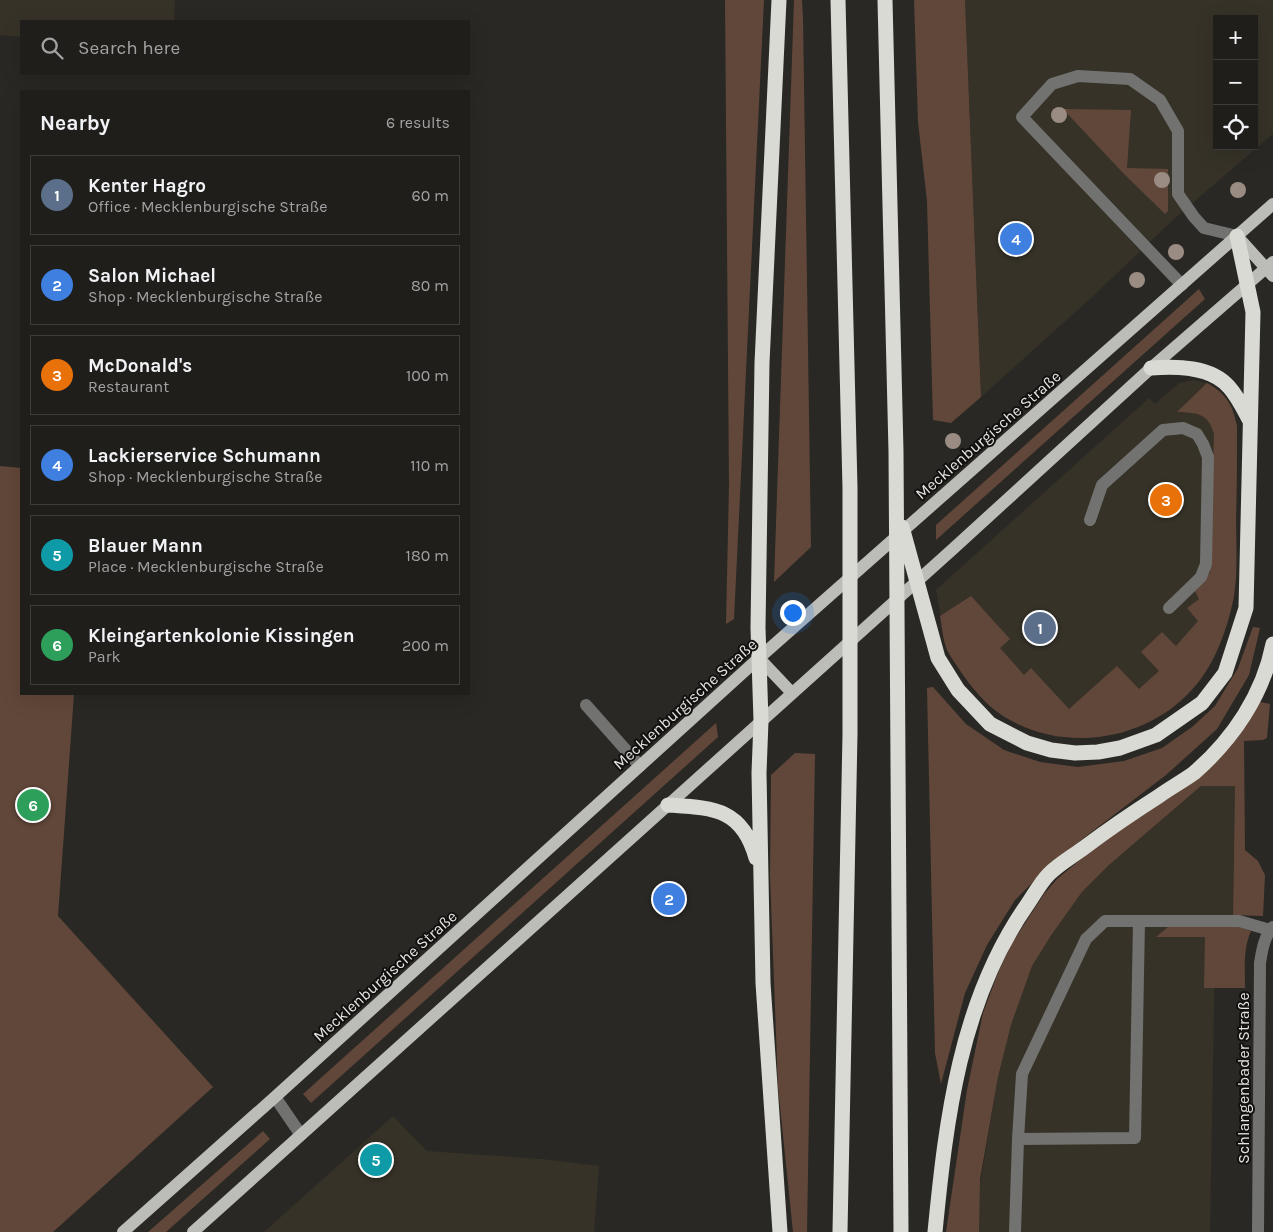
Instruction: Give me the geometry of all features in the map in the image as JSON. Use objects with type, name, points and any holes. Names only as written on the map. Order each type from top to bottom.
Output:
[{"type":"highway","points":[[779,0],[762,363],[758,628],[761,721],[759,773],[763,992],[780,1232]]},
{"type":"highway","points":[[838,0],[850,488],[850,734],[840,1232]]},
{"type":"highway","points":[[885,0],[896,450],[901,1232]]},
{"type":"highway","points":[[896,506],[938,658],[958,690],[990,724],[1027,743],[1051,750],[1074,753],[1098,752],[1120,748],[1156,735],[1202,703],[1225,674],[1246,608],[1253,312],[1237,236]]},
{"type":"highway","points":[[1151,368],[1176,366],[1213,375],[1229,386],[1250,421]]},
{"type":"highway","points":[[935,1232],[940,1178],[956,1078],[969,1023],[992,965],[1018,919],[1048,875],[1106,830],[1193,773],[1234,732],[1260,688],[1270,660],[1273,644]]},
{"type":"highway","points":[[668,805],[716,810],[730,817],[744,830],[752,845],[761,875]]},
{"type":"main road","name":"Mecklenburgische Straße","points":[[123,1232],[275,1097],[759,658],[1273,204]]},
{"type":"main road","points":[[193,1232],[1151,368],[1248,284],[1271,269],[1237,236]]},
{"type":"main road","points":[[759,658],[792,693]]},
{"type":"street","points":[[1182,285],[1022,117],[1052,84],[1078,76],[1130,79],[1160,100],[1178,131],[1178,194],[1204,228],[1237,236]]},
{"type":"street","points":[[1090,520],[1102,484],[1163,430],[1183,428],[1197,434],[1208,457],[1206,564],[1201,577],[1169,608]]},
{"type":"street","points":[[586,705],[640,766]]},
{"type":"street","points":[[1015,1232],[1022,1074],[1086,939],[1106,921],[1239,921],[1271,929]]},
{"type":"street","points":[[1018,1138],[1135,1138],[1139,921]]},
{"type":"street","name":"Schlangenbader Straße","points":[[1258,1232],[1260,963],[1263,945],[1271,929]]},
{"type":"street","points":[[275,1097],[302,1135]]},
{"type":"shaded area","points":[[0,0],[175,0],[174,20],[20,20],[20,37],[0,35]]},
{"type":"shaded area","points":[[725,0],[764,0],[734,619],[726,624],[729,485]]},
{"type":"shaded area","points":[[794,0],[802,0],[803,18],[811,547],[774,582]]},
{"type":"shaded area","points":[[914,0],[965,0],[981,397],[951,423],[933,420],[927,201],[918,122]]},
{"type":"shaded area","points":[[965,0],[1273,0],[1273,134],[1258,147],[1258,15],[1213,15],[1213,150],[1254,150],[1175,218],[1091,298],[981,397]]},
{"type":"shaded area","points":[[1063,109],[1131,110],[1127,168],[1168,169],[1168,211],[1165,214],[1123,173]]},
{"type":"shaded area","points":[[1199,289],[1205,299],[936,540],[936,525]]},
{"type":"shaded area","points":[[1193,380],[1207,383],[1221,392],[1232,406],[1237,426],[1234,597],[1225,629],[1212,661],[1199,682],[1182,700],[1149,722],[1123,733],[1091,738],[1057,737],[1034,731],[1003,716],[987,704],[970,685],[947,649],[936,590],[1149,398],[1155,404],[1179,383]]},
{"type":"shaded area","points":[[1207,383],[1219,391],[1228,401],[1237,426],[1235,586],[1228,621],[1212,661],[1195,687],[1173,707],[1147,723],[1119,733],[1090,738],[1060,737],[1030,729],[1003,716],[984,701],[968,682],[947,650],[944,642],[940,616],[971,596],[1010,639],[1000,648],[1024,675],[1031,668],[1069,709],[1117,666],[1139,689],[1159,671],[1141,652],[1162,632],[1176,646],[1198,621],[1187,608],[1199,599],[1195,591],[1210,573],[1214,434],[1212,427],[1205,418],[1196,414],[1177,412]]},
{"type":"shaded area","points":[[0,466],[20,468],[20,695],[74,695],[58,916],[213,1087],[53,1232],[0,1232]]},
{"type":"shaded area","points":[[1253,627],[1260,628],[1249,675],[1217,729],[1166,775],[1055,860],[1015,900],[987,945],[965,993],[941,1084],[935,1053],[927,688],[933,687],[966,724],[1004,750],[1040,762],[1078,767],[1124,761],[1162,748],[1192,727],[1215,706],[1238,668]]},
{"type":"shaded area","points":[[1260,702],[1270,704],[1267,738],[1244,741],[1245,850],[1258,861],[1265,875],[1263,916],[1233,915],[1235,786],[1201,786],[1109,865],[1082,892],[1032,966],[1011,1025],[998,1077],[980,1179],[979,1232],[946,1232],[967,1090],[983,1013],[1012,943],[1044,894],[1057,879],[1086,855],[1222,755],[1235,741]]},
{"type":"shaded area","points":[[716,723],[718,737],[311,1103],[303,1094]]},
{"type":"shaded area","points":[[795,753],[815,754],[807,1232],[793,1232],[778,1087],[770,875],[771,775]]},
{"type":"shaded area","points":[[1201,786],[1235,786],[1232,956],[1215,956],[1210,1232],[972,1232],[998,1077],[1011,1025],[1032,966],[1082,892],[1109,865]]},
{"type":"shaded area","points":[[1179,925],[1233,925],[1251,931],[1246,952],[1245,988],[1204,988],[1205,937],[1156,937],[1168,927]]},
{"type":"shaded area","points":[[393,1116],[427,1151],[542,1159],[599,1166],[594,1232],[264,1232]]},
{"type":"shaded area","points":[[263,1131],[270,1139],[166,1232],[148,1232]]},
{"type":"place","name":"Lackierservice Schumann","points":[[1016,239]]},
{"type":"place","name":"McDonald's","points":[[1166,500]]},
{"type":"place","name":"Kenter Hagro","points":[[1040,628]]},
{"type":"place","name":"Kleingartenkolonie Kissingen","points":[[33,805]]},
{"type":"place","name":"Salon Michael","points":[[669,899]]},
{"type":"place","name":"Blauer Mann","points":[[376,1160]]}]
